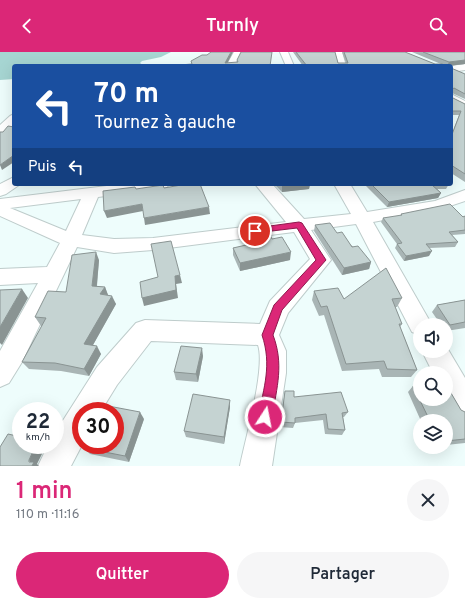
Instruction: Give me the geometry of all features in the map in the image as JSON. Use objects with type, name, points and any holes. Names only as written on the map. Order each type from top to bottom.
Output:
[{"type":"street","points":[[231,64],[238,52]]},
{"type":"street","points":[[284,52],[289,64]]},
{"type":"street","points":[[338,52],[341,64]]},
{"type":"street","points":[[453,69],[465,67]]},
{"type":"street","points":[[453,70],[465,76]]},
{"type":"street","points":[[453,93],[465,106]]},
{"type":"street","points":[[4,130],[12,111]]},
{"type":"street","points":[[0,192],[12,183]]},
{"type":"street","points":[[0,204],[144,186]]},
{"type":"street","points":[[256,466],[273,373],[273,351],[267,335],[278,308],[321,260],[299,225],[265,186]]},
{"type":"street","points":[[343,186],[416,318]]},
{"type":"street","points":[[453,186],[465,195]]},
{"type":"street","points":[[0,374],[13,354],[71,240],[92,192]]},
{"type":"street","points":[[0,210],[71,240],[114,246],[153,244],[362,218],[438,204],[465,195]]},
{"type":"street","points":[[0,277],[53,274]]},
{"type":"street","points":[[91,402],[107,376],[145,330],[267,335]]},
{"type":"street","points":[[439,358],[465,405]]},
{"type":"street","points":[[54,466],[72,433]]},
{"type":"shaded area","points":[[0,52],[171,52],[161,57],[142,61],[140,63],[141,64],[12,64],[12,79],[0,80]]},
{"type":"building","points":[[211,52],[231,52],[225,63],[238,62],[237,60],[241,52],[272,52],[270,64],[192,64],[191,61],[202,55],[207,55]]},
{"type":"building","points":[[296,52],[335,52],[338,63],[348,63],[344,52],[405,52],[435,64],[305,64]]},
{"type":"building","points":[[423,52],[465,52],[465,60],[449,62]]},
{"type":"building","points":[[453,69],[465,74],[465,94],[453,89]]},
{"type":"building","points":[[453,98],[465,104],[465,174],[453,166],[453,132],[461,111],[453,111]]},
{"type":"building","points":[[8,126],[12,127],[12,156],[0,165],[0,132],[3,132]]},
{"type":"building","points":[[163,186],[164,188],[176,186],[201,186],[209,207],[144,218],[142,204],[104,211],[103,191],[135,187],[136,189]]},
{"type":"building","points":[[373,186],[433,186],[441,193],[389,202]]},
{"type":"building","points":[[450,204],[463,217],[465,216],[465,230],[449,232],[458,242],[426,244],[432,251],[406,256],[397,244],[402,243],[383,218],[402,215],[401,214]]},
{"type":"building","points":[[330,223],[337,233],[342,232],[352,247],[358,246],[371,262],[344,268],[315,225]]},
{"type":"building","points":[[267,229],[272,239],[282,237],[291,252],[240,263],[233,248],[255,243],[249,231]]},
{"type":"building","points":[[171,241],[180,275],[175,276],[176,290],[142,298],[140,282],[158,277],[151,244]]},
{"type":"building","points":[[96,252],[92,286],[105,287],[100,294],[112,296],[84,344],[97,346],[84,369],[55,363],[22,362],[46,318],[35,317],[48,291],[66,292],[72,255]]},
{"type":"building","points":[[386,268],[402,298],[392,299],[402,324],[399,324],[415,366],[413,366],[413,370],[387,369],[384,361],[346,364],[327,306],[321,307],[314,291],[338,288],[344,299]]},
{"type":"building","points":[[22,289],[0,327],[0,290]]},
{"type":"building","points":[[465,300],[465,322],[453,324],[453,318],[445,318],[437,305]]},
{"type":"building","points":[[181,346],[202,348],[196,374],[174,372]]},
{"type":"building","points":[[285,391],[294,391],[294,397],[341,392],[348,412],[342,413],[345,430],[328,429],[326,414],[295,418],[295,423],[281,422]]},
{"type":"building","points":[[193,394],[230,400],[224,437],[184,431]]},
{"type":"building","points":[[453,396],[461,410],[465,412],[465,439],[453,440],[453,414],[427,414],[423,406],[453,406]]},
{"type":"building","points":[[124,409],[140,412],[125,456],[115,454],[124,454]]},
{"type":"building","points":[[8,434],[12,435],[12,454],[32,454],[29,462],[34,462],[32,466],[0,466],[0,447]]},
{"type":"route","points":[[255,231],[299,225],[321,260],[278,308],[267,335],[273,351],[273,373],[265,417]]}]
